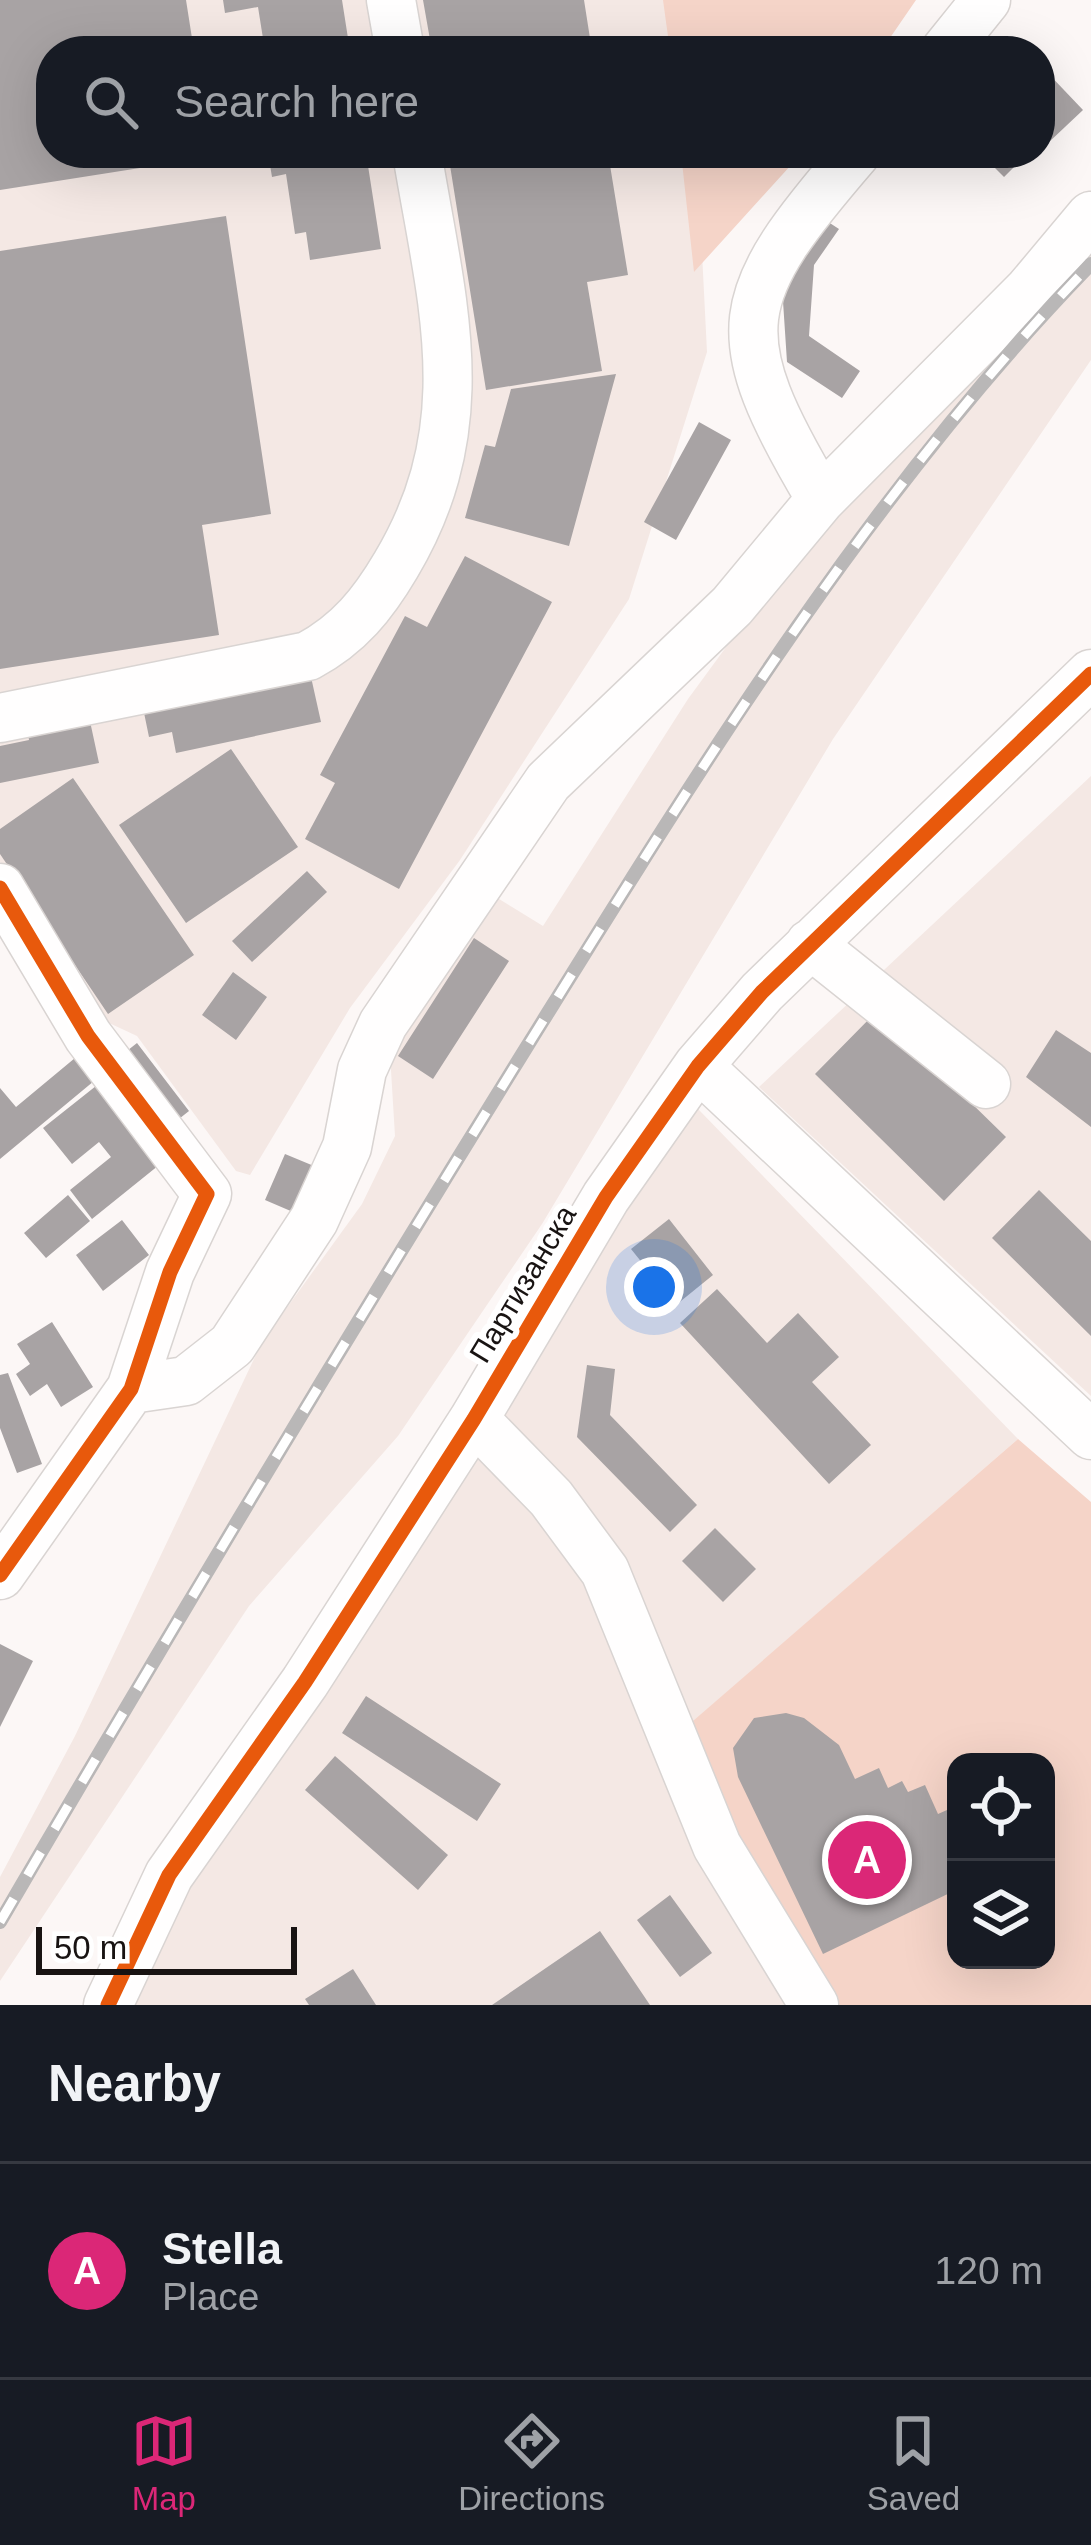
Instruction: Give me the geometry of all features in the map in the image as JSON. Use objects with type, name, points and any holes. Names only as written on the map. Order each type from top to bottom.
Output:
[{"type":"street","points":[[391,0],[397,36]]},
{"type":"street","points":[[956,36],[986,0]]},
{"type":"street","points":[[0,718],[308,656],[351,628],[372,603],[428,506],[451,404],[451,355],[420,168]]},
{"type":"street","points":[[821,499],[780,430],[758,377],[751,314],[771,260],[844,168]]},
{"type":"street","points":[[131,1389],[186,1381],[232,1345],[314,1220],[347,1147],[362,1070],[382,1024],[548,782],[732,606],[821,499],[1029,290],[1091,216]]},
{"type":"street","name":"Партизанска","points":[[108,2005],[169,1875],[304,1682],[474,1419],[606,1197],[698,1066],[810,944],[1091,674]]},
{"type":"street","points":[[0,888],[88,1036],[207,1194],[170,1273],[131,1389],[0,1575]]},
{"type":"street","points":[[810,944],[986,1084]]},
{"type":"street","points":[[698,1066],[1091,1435]]},
{"type":"street","points":[[474,1419],[582,1533],[605,1571],[717,1846],[814,2005]]},
{"type":"shaded area","points":[[0,0],[667,0],[674,36],[36,36],[36,168],[698,168],[707,352],[629,599],[460,860],[350,1008],[250,1175],[236,1171],[137,1036],[107,1022],[0,862]]},
{"type":"shaded area","points":[[663,0],[916,0],[891,36],[668,36]]},
{"type":"shaded area","points":[[683,168],[788,168],[694,272]]},
{"type":"shaded area","points":[[1091,195],[1091,360],[833,739],[542,1224],[398,1436],[249,1606],[0,1981],[0,1877],[75,1736],[262,1342],[362,1204],[395,1136],[390,1054],[483,889],[543,926],[688,699],[781,572]]},
{"type":"shaded area","points":[[1091,776],[1091,1396],[759,1087]]},
{"type":"shaded area","points":[[668,1078],[1018,1439],[679,1734],[816,2005],[115,2005]]},
{"type":"shaded area","points":[[1018,1439],[1091,1502],[1091,2005],[816,2005],[678,1734]]},
{"type":"building","points":[[0,0],[186,0],[192,36],[36,36],[36,168],[140,168],[0,190]]},
{"type":"building","points":[[223,0],[342,0],[348,36],[263,36],[258,7],[225,13]]},
{"type":"building","points":[[423,0],[584,0],[590,36],[429,36]]},
{"type":"building","points":[[1055,81],[1083,110],[1055,136]]},
{"type":"building","points":[[270,168],[368,168],[381,249],[310,260],[306,232],[295,234],[286,174],[272,177]]},
{"type":"building","points":[[450,168],[610,168],[628,275],[587,282],[602,371],[486,390]]},
{"type":"building","points":[[226,216],[271,514],[202,525],[219,635],[0,669],[0,251]]},
{"type":"building","points":[[819,216],[839,229],[814,265],[809,336],[860,371],[842,398],[787,362],[781,271]]},
{"type":"building","points":[[616,374],[569,546],[465,518],[485,445],[495,447],[511,389]]},
{"type":"building","points":[[699,422],[731,440],[676,540],[644,522]]},
{"type":"building","points":[[465,556],[552,602],[399,889],[305,839],[335,783],[320,775],[405,616],[427,627]]},
{"type":"building","points":[[309,668],[321,722],[176,753],[172,732],[149,737],[142,703]]},
{"type":"building","points":[[88,712],[99,763],[0,783],[0,746],[29,740],[26,724]]},
{"type":"building","points":[[231,749],[298,847],[186,923],[119,825]]},
{"type":"building","points":[[73,778],[194,955],[108,1014],[0,854],[0,829]]},
{"type":"building","points":[[307,871],[327,892],[252,962],[232,941]]},
{"type":"building","points":[[474,938],[509,961],[433,1079],[398,1056]]},
{"type":"building","points":[[233,972],[267,997],[236,1040],[202,1015]]},
{"type":"building","points":[[877,1011],[1006,1137],[944,1201],[815,1074]]},
{"type":"building","points":[[1056,1030],[1091,1053],[1091,1127],[1026,1077]]},
{"type":"building","points":[[137,1043],[189,1111],[165,1130],[113,1062]]},
{"type":"building","points":[[75,1058],[94,1081],[0,1159],[0,1088],[16,1107]]},
{"type":"building","points":[[101,1082],[164,1161],[92,1219],[70,1190],[111,1157],[99,1142],[72,1164],[43,1128]]},
{"type":"building","points":[[285,1154],[326,1171],[307,1218],[265,1200]]},
{"type":"building","points":[[1039,1190],[1091,1241],[1091,1336],[992,1238]]},
{"type":"building","points":[[68,1195],[90,1221],[46,1258],[24,1233]]},
{"type":"building","points":[[669,1219],[713,1275],[676,1305],[631,1249]]},
{"type":"building","points":[[122,1220],[149,1255],[103,1291],[76,1255]]},
{"type":"building","points":[[717,1289],[767,1343],[798,1313],[839,1357],[812,1382],[871,1445],[829,1484],[680,1323]]},
{"type":"building","points":[[52,1322],[93,1387],[61,1407],[47,1384],[30,1396],[16,1374],[30,1364],[17,1344]]},
{"type":"building","points":[[587,1365],[615,1369],[610,1415],[697,1505],[670,1532],[577,1437]]},
{"type":"building","points":[[8,1373],[42,1464],[17,1473],[0,1428],[0,1375]]},
{"type":"building","points":[[715,1528],[756,1569],[723,1602],[682,1561]]},
{"type":"building","points":[[0,1644],[33,1661],[0,1727]]},
{"type":"building","points":[[366,1696],[501,1784],[477,1821],[342,1733]]},
{"type":"building","points":[[786,1713],[804,1718],[839,1745],[855,1779],[879,1768],[888,1788],[902,1781],[908,1792],[925,1785],[938,1814],[947,1810],[947,1894],[823,1954],[738,1777],[733,1748],[754,1718]]},
{"type":"building","points":[[335,1756],[448,1855],[418,1890],[305,1790]]},
{"type":"building","points":[[670,1895],[712,1953],[680,1977],[637,1920]]},
{"type":"building","points":[[600,1931],[650,2005],[492,2005]]},
{"type":"building","points":[[353,1969],[376,2005],[309,2005],[305,1999]]},
{"type":"railway","points":[[0,1922],[396,1259],[723,736],[860,539],[933,444],[1091,264]]},
{"type":"cycle path","points":[[108,2005],[169,1875],[305,1682],[474,1419],[606,1197],[698,1066],[762,992],[1091,674]]},
{"type":"cycle path","points":[[0,888],[88,1036],[207,1194],[170,1272],[131,1389],[0,1575]]},
{"type":"place","name":"Stella","points":[[867,1860]]}]
